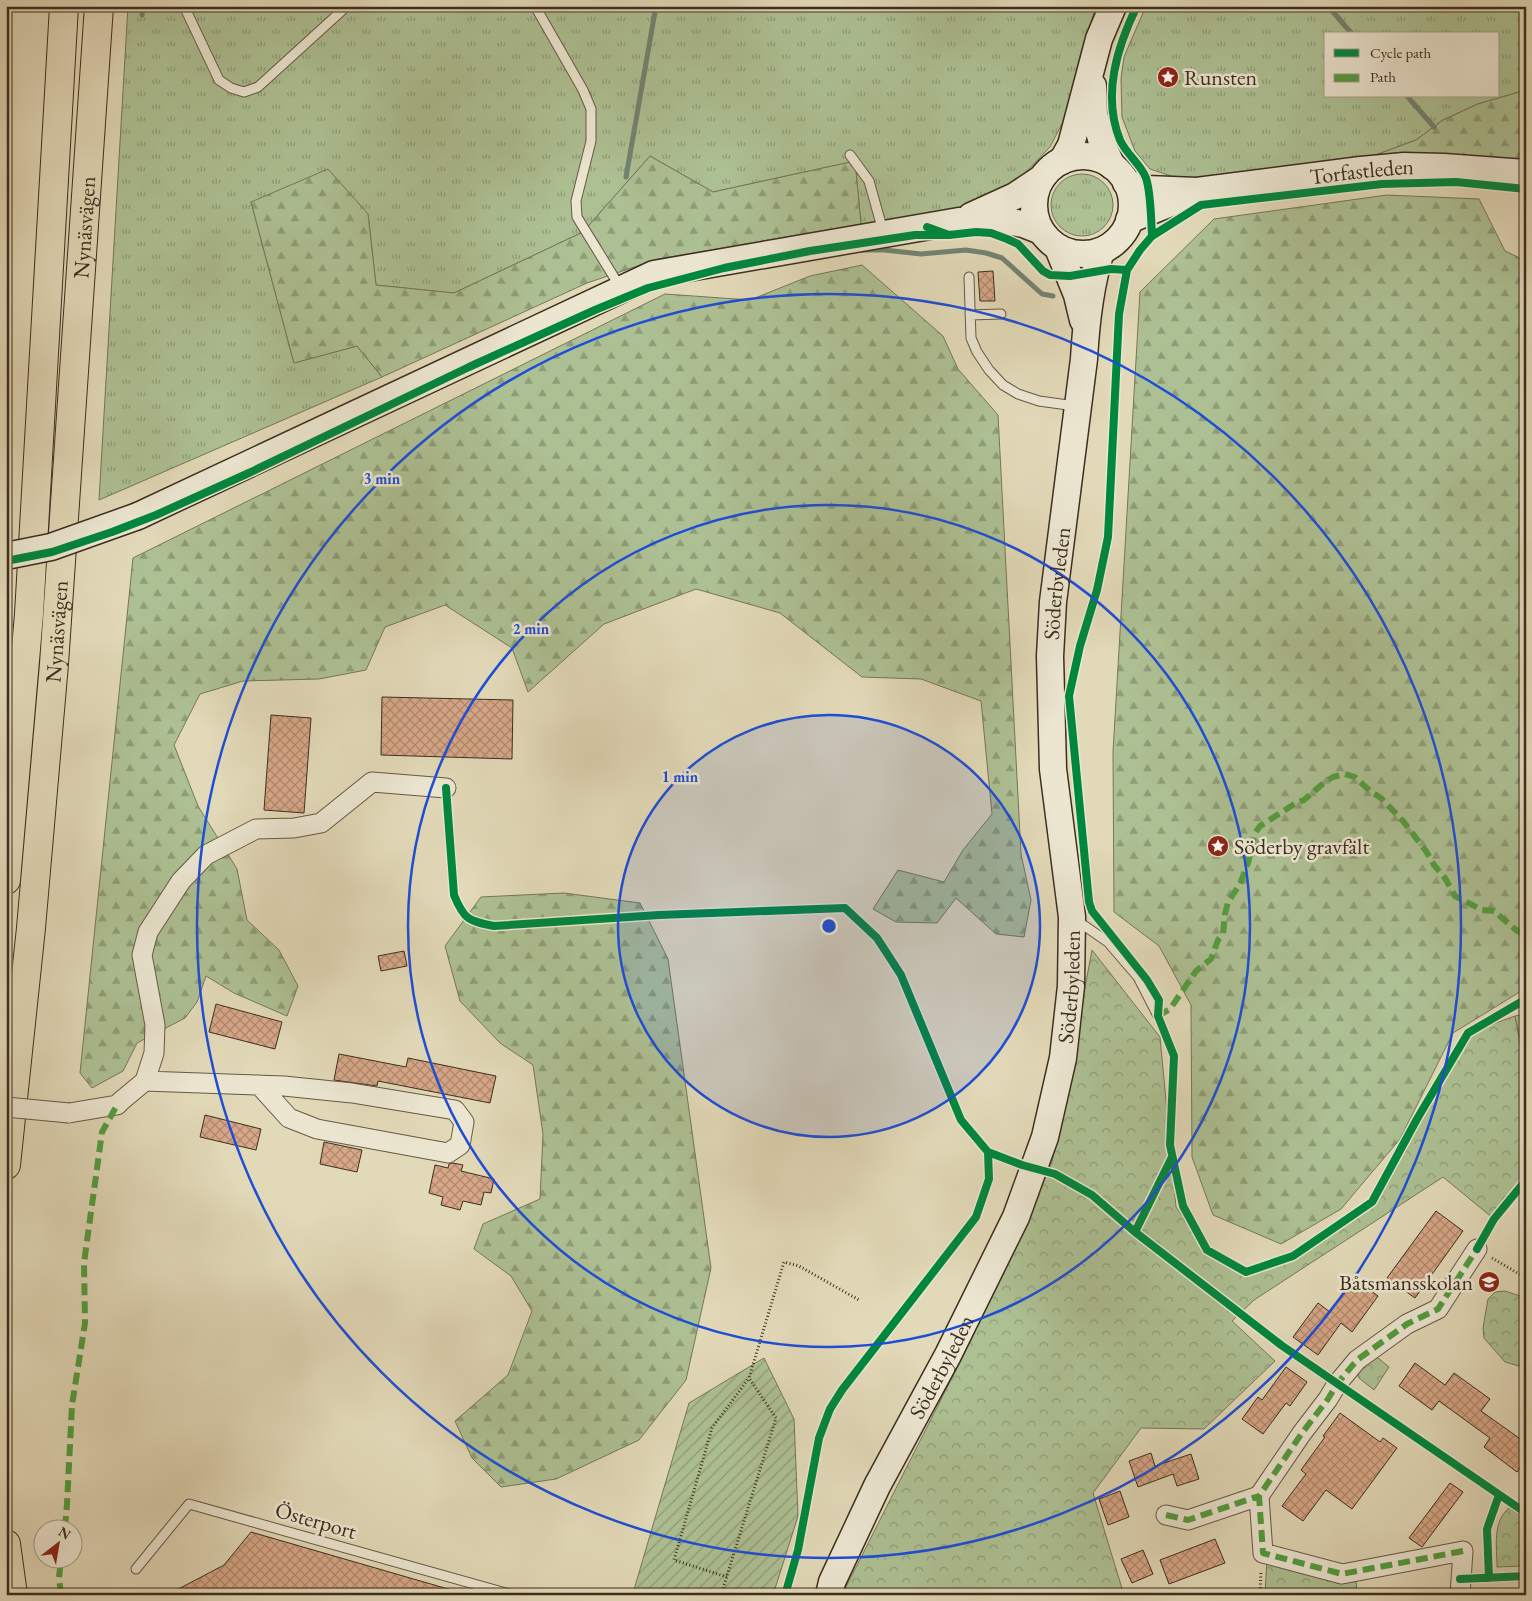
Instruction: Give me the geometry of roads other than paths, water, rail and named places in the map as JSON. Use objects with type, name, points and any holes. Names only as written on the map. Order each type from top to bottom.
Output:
[{"type":"highway","name":"Nynäsvägen","points":[[6,1165],[31,928],[54,664],[99,6]]},
{"type":"highway","name":"Nynäsvägen","points":[[6,880],[28,622],[63,13]]},
{"type":"highway","points":[[6,1544],[13,1595]]},
{"type":"street","points":[[1062,162],[1071,145],[1099,40],[1113,6]]},
{"type":"street","points":[[6,556],[51,546],[138,516],[654,274],[959,221],[999,220],[1023,224],[1072,253],[1086,254],[1100,251],[1113,244],[1123,233],[1132,207],[1130,195],[1103,146],[1094,114],[1092,68]]},
{"type":"street","points":[[959,221],[1015,196],[1042,178],[1054,166],[1074,157],[1100,160],[1119,174]]},
{"type":"street","name":"Torfastleden","points":[[1119,174],[1147,189],[1197,191],[1404,166],[1526,173]]},
{"type":"street","points":[[1042,178],[1034,199],[1035,216],[1050,239]]},
{"type":"street","name":"Torfastleden","points":[[1129,220],[1197,191]]},
{"type":"street","name":"Söderbyleden","points":[[1050,239],[1077,295],[1086,331]]},
{"type":"street","name":"Söderbyleden","points":[[828,1595],[832,1582],[877,1486],[948,1355],[1016,1217],[1042,1146],[1063,1058],[1071,986],[1072,918],[1052,768],[1050,656],[1053,602],[1086,331],[1100,251]]},
{"type":"street","points":[[6,1107],[70,1113],[118,1105],[145,1081],[154,1053],[155,1025],[142,955],[148,932],[181,881],[206,855],[256,828],[294,828],[321,823],[372,782],[446,788]]},
{"type":"street","points":[[145,1081],[259,1085],[284,1086],[352,1093],[455,1110],[464,1122],[460,1145],[448,1153],[317,1129],[289,1118],[259,1085]]},
{"type":"street","points":[[1166,1515],[1188,1520],[1259,1496],[1337,1384],[1357,1360],[1407,1324],[1438,1309],[1477,1249]]},
{"type":"street","points":[[1259,1496],[1263,1553],[1342,1574],[1464,1551],[1460,1595]]},
{"type":"lane","points":[[184,6],[219,80],[231,88],[244,92],[258,87],[346,6]]},
{"type":"lane","points":[[535,6],[583,90],[590,109],[591,141],[576,201],[577,217],[622,289]]},
{"type":"lane","points":[[850,155],[869,181],[884,234]]},
{"type":"lane","points":[[969,277],[971,338],[977,352],[989,370],[1003,385],[1018,394],[1040,400],[1078,406]]},
{"type":"lane","points":[[970,316],[1001,314]]},
{"type":"lane","points":[[1072,918],[1108,942],[1138,977],[1158,1016]]},
{"type":"lane","name":"Österport","points":[[136,1569],[190,1504],[513,1595]]},
{"type":"waterway","points":[[142,15],[143,6]]},
{"type":"waterway","points":[[626,177],[656,6]]},
{"type":"waterway","points":[[1328,6],[1350,32]]},
{"type":"waterway","points":[[1409,98],[1434,127]]},
{"type":"waterway","points":[[861,250],[884,250],[921,254],[966,250],[986,253],[1002,258],[1042,294],[1053,296]]},
{"type":"place","name":"Runsten","points":[[1168,77]]},
{"type":"place","name":"Söderby gravfält","points":[[1218,846]]},
{"type":"place","name":"Båtsmansskolan","points":[[1489,1282]]}]
